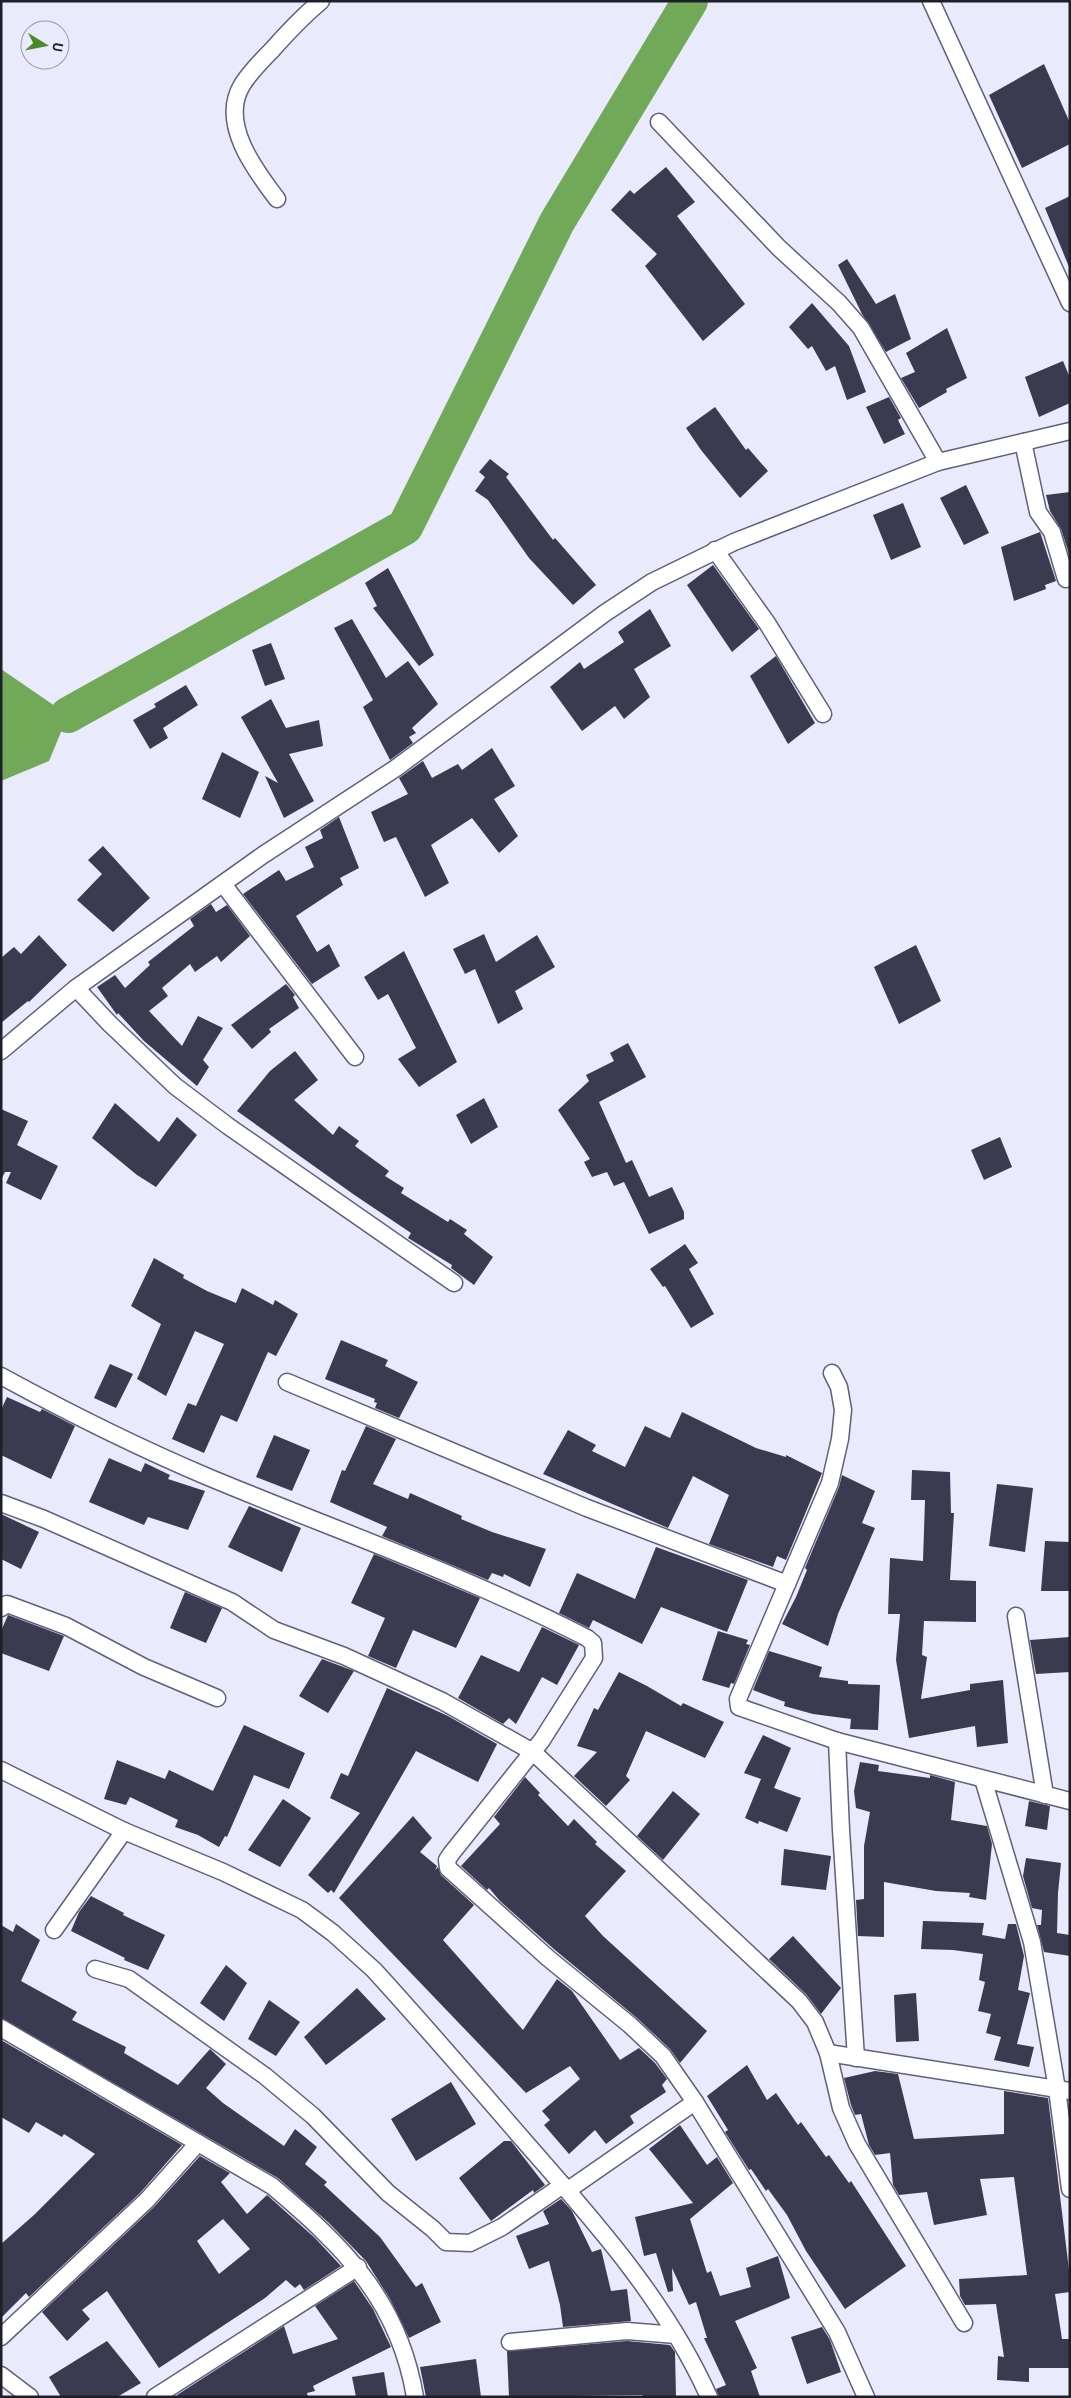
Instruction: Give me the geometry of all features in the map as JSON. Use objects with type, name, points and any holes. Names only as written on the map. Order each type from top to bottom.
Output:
[{"type":"street","points":[[277,200],[252,166],[239,137],[236,106],[240,86],[253,70],[321,1]]},
{"type":"street","points":[[931,1],[1070,303]]},
{"type":"street","points":[[658,122],[779,248],[839,303],[861,328],[938,462]]},
{"type":"street","points":[[1,1051],[76,988],[223,884],[372,785],[605,613],[652,582],[715,550],[831,502],[938,462],[1070,431]]},
{"type":"street","points":[[1023,442],[1038,512],[1052,532],[1066,579]]},
{"type":"street","points":[[715,550],[767,623],[823,714]]},
{"type":"street","points":[[223,884],[355,1057]]},
{"type":"street","points":[[76,988],[110,1024],[175,1086],[228,1126],[454,1283]]},
{"type":"street","points":[[832,1373],[839,1387],[843,1410],[840,1439],[830,1483],[744,1685],[738,1704],[740,1708],[837,1741],[1070,1801]]},
{"type":"street","points":[[1,1376],[110,1433],[163,1457],[444,1572],[587,1638],[593,1643],[594,1658],[533,1752],[450,1854],[447,1863],[448,1868],[548,1958],[630,2025],[663,2056],[695,2102],[837,2332],[866,2397]]},
{"type":"street","points":[[287,1382],[596,1512],[787,1584]]},
{"type":"street","points":[[1,1503],[44,1519],[232,1602],[274,1630],[344,1656],[442,1702],[533,1752],[799,2001],[815,2022],[828,2053],[841,2108],[857,2144],[964,2323]]},
{"type":"street","points":[[1,1608],[8,1604],[66,1626],[144,1667],[218,1698]]},
{"type":"street","points":[[1016,1616],[1045,1795]]},
{"type":"street","points":[[837,1741],[856,2058]]},
{"type":"street","points":[[1,1770],[124,1831],[223,1872],[293,1906],[334,1933],[374,1970],[566,2188],[643,2284],[676,2335],[709,2397]]},
{"type":"street","points":[[983,1779],[1032,1942],[1063,2090],[1070,2189]]},
{"type":"street","points":[[54,1930],[124,1831]]},
{"type":"street","points":[[95,1968],[129,1979],[265,2076],[313,2116],[388,2193],[433,2228],[446,2242],[470,2243],[502,2227],[566,2188],[695,2102]]},
{"type":"street","points":[[1,2028],[272,2186],[308,2216],[358,2267],[389,2314],[402,2343],[415,2397]]},
{"type":"street","points":[[828,2053],[1063,2090]]},
{"type":"street","points":[[1,2336],[147,2200],[198,2143]]},
{"type":"street","points":[[155,2397],[270,2326],[358,2267]]},
{"type":"street","points":[[510,2342],[628,2331],[676,2335]]},
{"type":"street","points":[[1,2375],[23,2395]]},
{"type":"shaded area","points":[[1,669],[68,715],[49,761],[1,781]]},
{"type":"building","points":[[1044,64],[1070,123],[1070,144],[1022,168],[989,95]]},
{"type":"building","points":[[666,167],[695,202],[677,216],[745,304],[703,341],[645,266],[657,254],[611,210],[630,190],[634,194]]},
{"type":"building","points":[[1070,196],[1070,267],[1069,267],[1045,208]]},
{"type":"building","points":[[847,259],[876,304],[895,294],[911,339],[886,352],[862,314],[838,265]]},
{"type":"building","points":[[812,303],[849,346],[866,392],[847,400],[835,366],[826,371],[812,346],[808,349],[789,327]]},
{"type":"building","points":[[947,328],[967,378],[946,389],[947,392],[919,408],[901,378],[915,372],[906,353]]},
{"type":"building","points":[[1063,361],[1070,378],[1070,403],[1039,417],[1025,377]]},
{"type":"building","points":[[889,397],[901,418],[898,420],[905,434],[884,444],[866,407]]},
{"type":"building","points":[[715,407],[746,450],[748,448],[768,471],[740,498],[701,450],[686,428]]},
{"type":"building","points":[[490,459],[509,474],[506,477],[553,540],[555,538],[596,585],[573,605],[529,558],[488,500],[475,491],[485,477],[479,472]]},
{"type":"building","points":[[966,485],[989,533],[964,545],[940,498]]},
{"type":"building","points":[[1070,492],[1070,557],[1061,529],[1050,511],[1046,495]]},
{"type":"building","points":[[903,503],[921,547],[891,560],[873,515]]},
{"type":"building","points":[[1040,532],[1056,581],[1045,585],[1046,589],[1014,601],[1001,547]]},
{"type":"building","points":[[713,565],[759,629],[732,652],[687,585]]},
{"type":"building","points":[[388,568],[434,655],[419,666],[373,608],[377,606],[365,583]]},
{"type":"building","points":[[650,609],[671,646],[634,669],[650,697],[624,719],[615,706],[582,731],[550,687],[580,662],[584,669],[624,642],[618,632]]},
{"type":"building","points":[[352,619],[386,678],[408,661],[438,704],[412,728],[416,733],[409,737],[413,743],[390,760],[363,707],[373,700],[334,628]]},
{"type":"building","points":[[271,643],[285,679],[265,686],[252,650]]},
{"type":"building","points":[[776,656],[815,723],[788,744],[750,676]]},
{"type":"building","points":[[186,685],[198,705],[163,728],[168,738],[150,749],[133,720],[156,707],[154,704]]},
{"type":"building","points":[[271,699],[286,728],[319,720],[323,746],[289,754],[314,801],[284,818],[265,776],[278,783],[241,717]]},
{"type":"building","points":[[492,748],[515,786],[494,799],[518,836],[499,853],[472,818],[431,845],[449,883],[425,897],[396,837],[384,842],[371,812],[408,794],[399,778],[423,761],[432,778],[458,764],[462,770]]},
{"type":"building","points":[[222,752],[259,772],[240,818],[202,799]]},
{"type":"building","points":[[339,817],[359,868],[340,878],[343,885],[296,916],[317,952],[329,944],[340,966],[312,984],[243,894],[279,870],[286,881],[314,867],[305,847],[323,838],[320,830]]},
{"type":"building","points":[[103,846],[150,898],[113,932],[77,900],[102,874],[88,860]]},
{"type":"building","points":[[211,904],[216,912],[227,905],[250,936],[221,962],[217,956],[195,972],[190,964],[162,988],[168,996],[149,1011],[182,1046],[198,1016],[223,1028],[203,1060],[209,1067],[197,1086],[144,1041],[118,1013],[117,1015],[97,987],[115,975],[125,988],[150,965],[148,962],[194,926],[190,919]]},
{"type":"building","points":[[484,934],[496,962],[537,935],[555,967],[515,991],[523,1009],[498,1024],[475,969],[465,974],[453,949]]},
{"type":"building","points":[[39,935],[67,965],[29,1002],[1,1023],[1,958],[14,947],[21,954]]},
{"type":"building","points":[[916,945],[941,1001],[899,1024],[874,967]]},
{"type":"building","points":[[404,951],[457,1062],[419,1087],[398,1059],[416,1048],[388,994],[378,1000],[364,977]]},
{"type":"building","points":[[286,984],[295,995],[293,997],[299,1008],[269,1029],[271,1032],[252,1049],[231,1025]]},
{"type":"building","points":[[628,1043],[646,1077],[599,1102],[626,1163],[632,1160],[649,1197],[672,1187],[684,1212],[684,1219],[649,1234],[624,1182],[614,1186],[607,1172],[592,1177],[584,1162],[590,1159],[558,1110],[589,1081],[586,1075],[614,1061],[610,1053]]},
{"type":"building","points":[[295,1051],[318,1080],[294,1100],[333,1135],[339,1126],[359,1141],[355,1146],[389,1171],[385,1176],[404,1188],[401,1193],[448,1222],[450,1219],[467,1230],[464,1234],[493,1257],[474,1285],[451,1268],[452,1265],[408,1238],[411,1233],[237,1111],[270,1071]]},
{"type":"building","points":[[484,1098],[498,1127],[471,1144],[456,1115]]},
{"type":"building","points":[[115,1103],[159,1142],[177,1117],[197,1135],[156,1187],[137,1175],[92,1138]]},
{"type":"building","points":[[1,1109],[28,1121],[17,1145],[58,1166],[41,1200],[6,1183],[11,1172],[5,1172],[1,1180]]},
{"type":"building","points":[[1000,1137],[1012,1167],[984,1180],[971,1150]]},
{"type":"building","points":[[685,1244],[698,1263],[689,1269],[714,1314],[691,1328],[665,1286],[663,1287],[650,1269]]},
{"type":"building","points":[[154,1258],[184,1275],[183,1278],[207,1291],[236,1303],[242,1288],[273,1305],[275,1300],[298,1314],[276,1356],[268,1352],[237,1422],[221,1415],[204,1453],[172,1439],[188,1403],[196,1406],[224,1344],[195,1331],[166,1396],[137,1379],[161,1324],[131,1306]]},
{"type":"building","points":[[341,1340],[388,1360],[385,1366],[418,1382],[399,1418],[375,1408],[377,1403],[374,1402],[375,1399],[325,1379]]},
{"type":"building","points":[[110,1364],[133,1374],[116,1408],[94,1398]]},
{"type":"building","points":[[7,1397],[40,1412],[42,1409],[75,1426],[51,1479],[1,1455],[1,1410]]},
{"type":"building","points":[[682,1412],[756,1448],[786,1457],[786,1455],[822,1473],[786,1560],[777,1556],[773,1567],[709,1544],[729,1495],[693,1476],[668,1528],[543,1474],[568,1430],[596,1445],[592,1451],[625,1467],[645,1426],[670,1438]]},
{"type":"building","points":[[366,1426],[396,1439],[373,1484],[408,1499],[410,1493],[462,1516],[461,1519],[492,1532],[546,1549],[530,1587],[504,1574],[503,1577],[492,1573],[488,1580],[382,1536],[387,1527],[330,1502],[342,1470],[345,1471]]},
{"type":"building","points":[[274,1435],[310,1450],[292,1491],[256,1477]]},
{"type":"building","points":[[109,1458],[141,1472],[145,1463],[170,1475],[168,1479],[205,1491],[188,1530],[148,1517],[144,1525],[89,1502]]},
{"type":"building","points":[[912,1470],[950,1472],[951,1513],[954,1513],[950,1580],[976,1581],[976,1622],[924,1621],[922,1655],[927,1657],[921,1699],[970,1690],[970,1684],[1003,1680],[1008,1743],[977,1747],[975,1726],[909,1738],[896,1660],[900,1614],[888,1614],[890,1558],[923,1561],[925,1500],[911,1500]]},
{"type":"building","points":[[842,1475],[875,1491],[862,1523],[875,1528],[838,1614],[828,1646],[782,1624],[807,1570],[805,1568],[839,1487]]},
{"type":"building","points":[[997,1484],[1033,1488],[1025,1552],[989,1546]]},
{"type":"building","points":[[249,1506],[301,1528],[282,1572],[228,1547]]},
{"type":"building","points":[[1,1514],[39,1532],[21,1569],[1,1559]]},
{"type":"building","points":[[1045,1541],[1070,1542],[1070,1591],[1041,1591]]},
{"type":"building","points":[[656,1547],[748,1580],[727,1632],[661,1607],[642,1644],[593,1620],[589,1628],[559,1613],[577,1573],[635,1599]]},
{"type":"building","points":[[374,1554],[480,1598],[456,1648],[413,1630],[396,1668],[368,1656],[385,1618],[351,1603]]},
{"type":"building","points":[[185,1592],[222,1608],[206,1643],[170,1628]]},
{"type":"building","points":[[8,1615],[64,1636],[49,1671],[1,1653],[1,1631]]},
{"type":"building","points":[[542,1627],[579,1645],[557,1685],[542,1677],[516,1724],[509,1718],[503,1724],[458,1698],[481,1655],[519,1672]]},
{"type":"building","points":[[718,1631],[748,1640],[746,1644],[750,1645],[734,1684],[731,1683],[729,1688],[702,1680]]},
{"type":"building","points":[[1070,1637],[1070,1672],[1036,1674],[1030,1640]]},
{"type":"building","points":[[769,1651],[822,1667],[819,1677],[848,1681],[848,1684],[880,1685],[878,1730],[850,1729],[851,1719],[813,1714],[784,1706],[785,1702],[753,1690]]},
{"type":"building","points":[[322,1659],[354,1671],[328,1713],[299,1696]]},
{"type":"building","points":[[619,1672],[681,1706],[683,1703],[724,1722],[705,1758],[646,1731],[626,1776],[630,1780],[606,1806],[574,1776],[597,1752],[577,1746],[594,1708],[598,1710]]},
{"type":"building","points":[[387,1688],[448,1716],[497,1744],[478,1782],[416,1751],[334,1893],[331,1890],[328,1893],[308,1875],[360,1813],[330,1798],[341,1773],[348,1776]]},
{"type":"building","points":[[244,1725],[305,1753],[289,1789],[254,1775],[227,1837],[225,1836],[219,1847],[198,1835],[175,1827],[178,1820],[130,1797],[126,1805],[104,1799],[117,1760],[165,1779],[169,1770],[213,1791]]},
{"type":"building","points":[[763,1735],[791,1748],[774,1788],[801,1798],[787,1832],[759,1821],[758,1824],[745,1818],[761,1779],[744,1773]]},
{"type":"building","points":[[860,1762],[879,1765],[878,1771],[930,1778],[930,1775],[955,1782],[951,1820],[987,1826],[992,1844],[986,1900],[969,1897],[970,1893],[936,1891],[884,1882],[884,1937],[858,1936],[856,1900],[864,1899],[864,1846],[870,1812],[856,1808],[854,1791]]},
{"type":"building","points":[[525,1777],[540,1793],[538,1795],[568,1826],[574,1819],[597,1842],[595,1844],[626,1871],[585,1916],[603,1936],[707,2031],[680,2063],[670,2049],[637,2018],[555,1950],[500,1901],[489,1888],[487,1890],[461,1866],[500,1824],[494,1817]]},
{"type":"building","points":[[673,1791],[700,1814],[663,1860],[637,1836]]},
{"type":"building","points":[[283,1799],[311,1818],[280,1867],[248,1850]]},
{"type":"building","points":[[1029,1801],[1050,1806],[1047,1830],[1025,1826]]},
{"type":"building","points":[[413,1816],[432,1838],[420,1852],[437,1866],[435,1870],[438,1867],[441,1875],[474,1905],[443,1940],[523,2030],[557,1979],[572,1991],[620,2060],[639,2048],[655,2063],[667,2079],[662,2085],[666,2092],[630,2116],[634,2123],[606,2144],[595,2130],[569,2154],[544,2125],[550,2120],[542,2111],[580,2079],[570,2066],[526,2093],[339,1898]]},
{"type":"building","points":[[784,1849],[831,1856],[826,1890],[781,1885]]},
{"type":"building","points":[[1026,1858],[1061,1863],[1057,1933],[1070,1935],[1070,1956],[1044,1952],[1037,1925],[1041,1925],[1042,1910],[1032,1908],[1023,1876]]},
{"type":"building","points":[[91,1896],[124,1913],[123,1915],[165,1935],[148,1970],[124,1960],[125,1958],[71,1931],[79,1912]]},
{"type":"building","points":[[923,1921],[984,1923],[982,1935],[1005,1939],[1008,1924],[1016,1924],[1024,1956],[1018,1990],[1030,1993],[1017,2044],[1034,2047],[1029,2067],[994,2060],[1001,2037],[986,2033],[991,2014],[978,2011],[985,1982],[979,1980],[983,1954],[953,1950],[921,1949]]},
{"type":"building","points":[[16,1924],[40,1940],[21,1981],[77,2012],[72,2020],[126,2047],[124,2053],[178,2085],[210,2049],[226,2064],[206,2088],[223,2103],[284,2146],[295,2129],[317,2147],[305,2164],[327,2182],[324,2185],[380,2237],[416,2287],[422,2283],[441,2322],[409,2338],[390,2299],[366,2261],[329,2223],[278,2178],[1,2018],[1,1925],[13,1932]]},
{"type":"building","points":[[793,1936],[841,1988],[821,2014],[806,1994],[769,1959]]},
{"type":"building","points":[[226,1965],[247,1983],[224,2021],[200,2003]]},
{"type":"building","points":[[357,1988],[386,2019],[326,2065],[304,2037]]},
{"type":"building","points":[[916,1993],[919,2041],[896,2042],[894,1995]]},
{"type":"building","points":[[269,2000],[300,2022],[276,2056],[248,2039]]},
{"type":"building","points":[[1,2040],[182,2145],[140,2193],[29,2297],[26,2293],[1,2318],[1,2244],[34,2215],[95,2154],[64,2134],[62,2137],[36,2122],[29,2133],[1,2117]]},
{"type":"building","points":[[747,2065],[767,2100],[776,2093],[798,2125],[801,2122],[826,2157],[829,2155],[849,2183],[851,2181],[906,2266],[845,2309],[806,2251],[787,2215],[768,2189],[766,2191],[751,2169],[749,2170],[725,2132],[728,2130],[707,2096]]},
{"type":"building","points":[[875,2071],[898,2074],[914,2139],[1004,2134],[1004,2091],[1048,2098],[1070,2278],[1070,2292],[1055,2294],[1062,2339],[1070,2339],[1070,2368],[1029,2368],[1029,2382],[997,2380],[998,2356],[1004,2357],[996,2304],[965,2305],[960,2296],[959,2279],[1027,2275],[1014,2177],[980,2179],[987,2215],[934,2225],[927,2192],[899,2195],[893,2185],[890,2153],[875,2155],[869,2145],[861,2114],[855,2115],[851,2105],[844,2078]]},
{"type":"building","points":[[451,2082],[476,2124],[416,2161],[391,2119]]},
{"type":"building","points":[[680,2125],[707,2165],[717,2157],[733,2183],[690,2219],[707,2273],[711,2271],[720,2296],[751,2287],[746,2268],[778,2256],[790,2298],[735,2321],[757,2368],[751,2371],[760,2397],[719,2397],[716,2389],[726,2385],[704,2338],[707,2338],[696,2302],[689,2305],[672,2268],[673,2291],[668,2292],[656,2253],[644,2256],[635,2217],[693,2203],[649,2149]]},
{"type":"building","points":[[504,2141],[511,2141],[545,2185],[534,2193],[533,2190],[491,2221],[459,2178]]},
{"type":"building","points":[[200,2156],[230,2173],[221,2182],[247,2214],[267,2195],[315,2238],[341,2266],[304,2290],[300,2284],[295,2288],[286,2280],[265,2298],[159,2368],[107,2291],[82,2310],[90,2319],[67,2341],[42,2312],[154,2207]],"holes":[[[223,2219],[250,2249],[219,2274],[197,2241]]]},
{"type":"building","points":[[561,2199],[572,2211],[592,2252],[601,2249],[611,2291],[627,2289],[631,2321],[563,2327],[560,2305],[549,2261],[529,2269],[516,2236],[549,2224],[543,2211]]},
{"type":"building","points":[[354,2281],[373,2309],[391,2347],[313,2386],[315,2391],[307,2393],[308,2397],[178,2397],[177,2395],[284,2326],[293,2354],[338,2339],[315,2306]]},
{"type":"building","points":[[822,2327],[830,2340],[841,2372],[807,2384],[791,2337]]},
{"type":"building","points":[[107,2341],[141,2383],[117,2397],[61,2397],[49,2377]]},
{"type":"building","points":[[627,2341],[670,2345],[675,2352],[676,2397],[643,2397],[642,2395],[509,2397],[507,2351]]},
{"type":"building","points":[[476,2359],[481,2397],[426,2397],[420,2367]]},
{"type":"building","points":[[384,2372],[388,2397],[356,2397],[352,2377]]},
{"type":"waterway","points":[[68,715],[405,527],[557,222],[690,1]]}]
